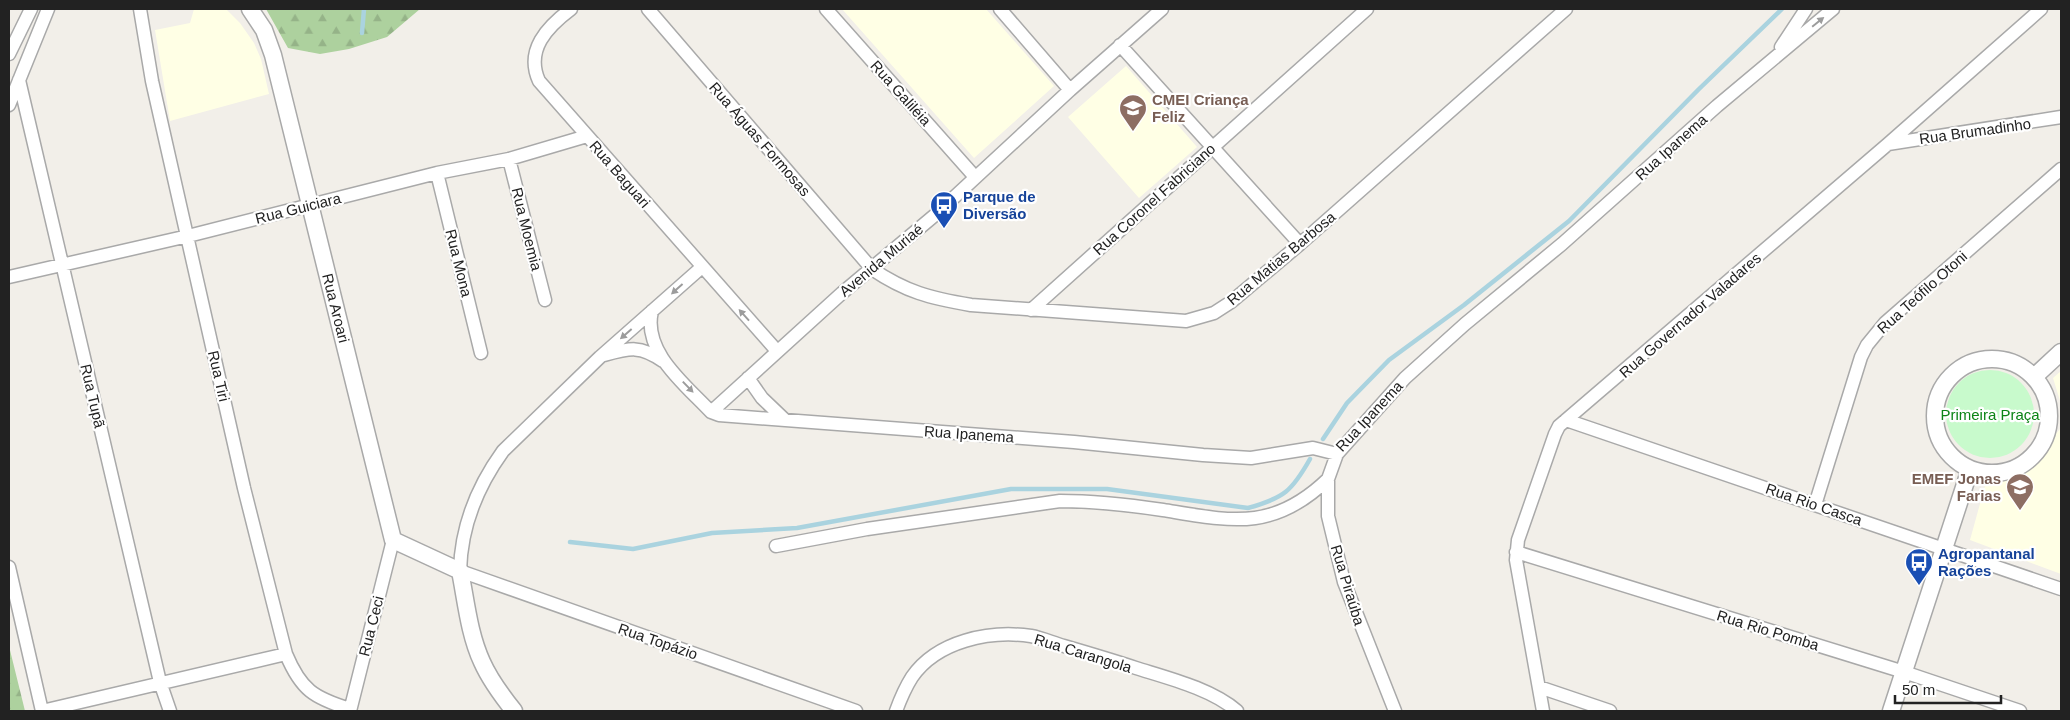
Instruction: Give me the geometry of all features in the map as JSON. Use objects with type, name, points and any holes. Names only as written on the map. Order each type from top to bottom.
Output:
[{"type":"street","points":[[9,54],[31,9]]},
{"type":"street","points":[[9,105],[48,9]]},
{"type":"street","name":"Rua Tiri","points":[[140,9],[152,81],[244,488],[286,654],[294,674],[309,690],[328,702],[350,710]]},
{"type":"street","name":"Rua Aroari","points":[[250,9],[264,30],[273,55],[393,540]]},
{"type":"street","name":"Rua Baguari","points":[[571,9],[552,25],[538,45],[534,60],[539,81],[777,351]]},
{"type":"street","name":"Rua Águas Formosas","points":[[648,9],[872,269]]},
{"type":"street","name":"Rua Galiléia","points":[[826,9],[975,177]]},
{"type":"street","points":[[1000,9],[1070,90]]},
{"type":"street","name":"Avenida Muriaé","points":[[712,412],[777,351],[935,215],[1070,90],[1162,9]]},
{"type":"street","name":"Rua Coronel Fabriciano","points":[[1032,310],[1211,147],[1367,9]]},
{"type":"street","name":"Rua Matias Barbosa","points":[[872,269],[895,284],[942,300],[971,305],[1170,321],[1186,321],[1201,318],[1231,302],[1300,244],[1566,9]]},
{"type":"street","points":[[1774,57],[1806,9]]},
{"type":"street","name":"Rua Ipanema","points":[[712,412],[720,415],[1203,455],[1251,458],[1313,448],[1336,454],[1406,378],[1479,312],[1562,244],[1774,57],[1834,9]]},
{"type":"street","name":"Rua Governador Valadares","points":[[1543,711],[1516,552],[1518,540],[1555,434],[1566,420],[1628,369],[2041,9]]},
{"type":"street","points":[[1120,45],[1300,244]]},
{"type":"street","name":"Rua Tupã","points":[[20,80],[160,682],[170,711]]},
{"type":"street","name":"Rua Brumadinho","points":[[1888,144],[2061,117]]},
{"type":"street","name":"Rua Guiciara","points":[[9,277],[188,236],[438,173],[509,159],[587,136]]},
{"type":"street","name":"Rua Moemia","points":[[509,159],[545,300]]},
{"type":"street","name":"Rua Teófilo Otoni","points":[[1815,505],[1860,358],[1866,345],[1885,323],[2061,169]]},
{"type":"street","name":"Rua Mona","points":[[438,173],[481,353]]},
{"type":"street","points":[[514,711],[482,662],[472,635],[460,571],[462,546],[474,500],[490,469],[503,451],[600,357],[702,266]]},
{"type":"street","points":[[652,311],[649,329],[664,361]]},
{"type":"street","points":[[600,357],[628,349],[653,354],[664,361],[712,412]]},
{"type":"street","points":[[2035,376],[2061,352]]},
{"type":"street","points":[[1996,358],[2010,360],[2035,376],[2044,390],[2049,407],[2049,424],[2044,441],[2034,455],[2021,466],[2005,472],[1987,473],[1970,469],[1958,462],[1947,452],[1938,432],[1935,410],[1938,396],[1945,383],[1955,372],[1967,364],[1981,359],[1996,358]]},
{"type":"street","points":[[748,378],[762,398],[785,420]]},
{"type":"street","name":"Rua Rio Casca","points":[[1566,420],[2061,589]]},
{"type":"street","name":"Rua Piraúba","points":[[1336,454],[1328,479],[1326,493],[1328,516],[1344,582],[1395,711]]},
{"type":"street","points":[[1891,711],[1970,469]]},
{"type":"street","points":[[776,546],[867,529],[1060,501],[1091,501],[1235,520],[1254,519],[1271,515],[1292,506],[1314,493],[1328,479]]},
{"type":"street","points":[[393,540],[460,571]]},
{"type":"street","name":"Rua Ceci","points":[[350,710],[393,540]]},
{"type":"street","name":"Rua Rio Pomba","points":[[1516,552],[1904,672],[2020,711]]},
{"type":"street","points":[[9,568],[42,711],[286,654]]},
{"type":"street","name":"Rua Topázio","points":[[460,571],[856,711]]},
{"type":"street","name":"Rua Carangola","points":[[896,711],[905,688],[927,660],[948,646],[970,639],[1000,635],[1032,636],[1122,663],[1208,693],[1237,711]]},
{"type":"street","points":[[1539,687],[1610,711]]},
{"type":"shaded area","points":[[194,9],[226,9],[240,23],[254,43],[261,59],[269,94],[170,121],[155,30],[190,23]]},
{"type":"shaded area","points":[[842,9],[986,9],[1054,86],[974,158]]},
{"type":"shaded area","name":"CMEI Criança Feliz","points":[[1126,66],[1197,147],[1139,198],[1068,117]]},
{"type":"shaded area","points":[[2061,371],[2061,404],[2053,378]]},
{"type":"shaded area","name":"EMEF Jonas Farias","points":[[2061,428],[2061,574],[1970,540],[1986,482],[2018,476],[2036,464]]},
{"type":"green space","points":[[266,9],[420,9],[387,37],[349,49],[320,54],[288,48]]},
{"type":"green space","name":"Primeira Praça","points":[[1990,370],[2007,373],[2021,383],[2031,397],[2034,414],[2031,431],[2021,445],[2007,455],[1990,458],[1973,455],[1959,445],[1949,431],[1946,414],[1949,397],[1959,383],[1973,373]]},
{"type":"green space","points":[[9,646],[25,711],[9,711]]},
{"type":"waterway","points":[[362,33],[364,9]]},
{"type":"waterway","points":[[1323,439],[1347,403],[1389,360],[1464,305],[1569,221],[1699,89],[1782,9]]},
{"type":"waterway","points":[[570,542],[633,549],[712,533],[797,528],[1011,489],[1107,489],[1248,508],[1270,501],[1286,492],[1298,479],[1310,459]]},
{"type":"place","name":"CMEI Criança Feliz","points":[[1133,132]]},
{"type":"place","name":"Parque de Diversão","points":[[944,229]]},
{"type":"place","name":"EMEF Jonas Farias","points":[[2020,511]]},
{"type":"place","name":"Agropantanal Rações","points":[[1919,586]]}]
